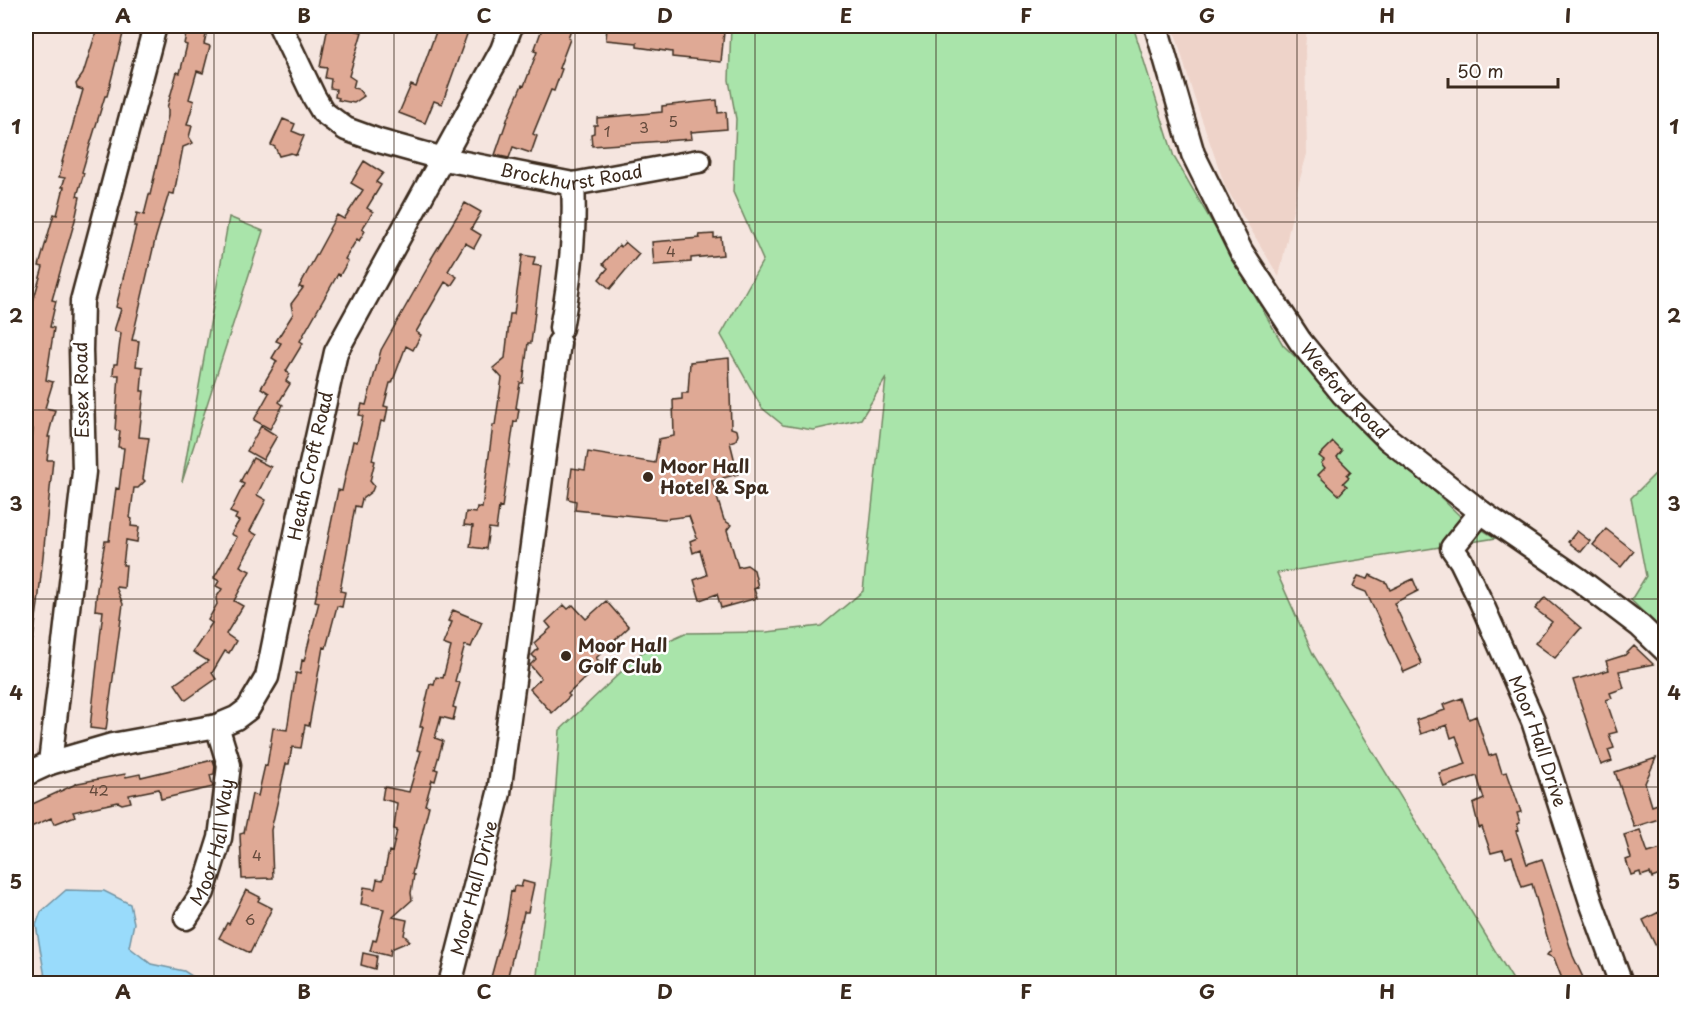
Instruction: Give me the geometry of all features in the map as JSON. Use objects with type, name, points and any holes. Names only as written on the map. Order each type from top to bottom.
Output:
[{"type":"street","name":"Essex Road","points":[[50,763],[84,472],[82,301],[155,26]]},
{"type":"street","name":"Brockhurst Road","points":[[280,26],[323,112],[346,129],[379,141],[444,159],[573,184],[699,161]]},
{"type":"street","name":"Heath Croft Road","points":[[26,774],[50,763],[112,745],[217,726],[236,718],[248,709],[267,677],[336,352],[444,159],[502,50],[511,26]]},
{"type":"street","name":"Weeford Road","points":[[1156,26],[1193,154],[1241,251],[1300,341],[1343,394],[1388,439],[1482,512],[1577,578],[1640,626],[1665,651]]},
{"type":"street","name":"Moor Hall Drive","points":[[450,984],[499,793],[573,250],[573,184]]},
{"type":"street","name":"Moor Hall Drive","points":[[1482,512],[1452,548],[1481,602],[1533,721],[1591,902],[1621,984]]},
{"type":"street","name":"Moor Hall Way","points":[[186,918],[203,892],[220,838],[229,765],[217,726]]},
{"type":"shaded area","points":[[1173,26],[1307,26],[1305,49],[1307,154],[1279,277],[1225,186],[1193,94]]},
{"type":"green space","points":[[731,26],[1133,26],[1174,157],[1283,345],[1461,517],[1496,538],[1277,573],[1313,654],[1515,983],[536,984],[551,853],[560,730],[641,653],[685,633],[767,632],[821,626],[863,591],[886,378],[861,419],[813,430],[783,425],[762,408],[721,335],[763,260],[733,192],[736,119],[729,80]]},
{"type":"green space","points":[[229,217],[263,231],[182,482]]},
{"type":"green space","points":[[1665,468],[1665,634],[1631,600],[1646,576],[1631,498],[1658,471]]},
{"type":"water","points":[[66,890],[104,891],[130,904],[134,923],[129,947],[151,964],[184,971],[203,983],[46,983],[36,925],[41,912]]},
{"type":"building","points":[[98,26],[125,26],[107,96],[105,96],[82,172],[84,173],[77,196],[80,197],[75,220],[52,300],[56,301],[50,327],[54,328],[46,380],[53,382],[45,408],[55,410],[48,437],[50,437],[47,460],[53,460],[33,639],[26,638],[28,550],[26,550],[26,532],[33,429],[26,427],[30,400],[26,399],[26,389],[31,372],[26,371],[26,358],[32,334],[26,332],[28,320],[26,313],[28,305],[32,305],[43,267],[39,266],[64,187],[62,187],[65,178],[59,177],[83,90],[77,88],[76,84],[83,74]]},
{"type":"building","points":[[193,26],[208,26],[204,44],[210,46],[203,73],[197,71],[189,99],[194,101],[187,125],[192,126],[189,137],[193,143],[183,147],[174,194],[169,193],[155,240],[132,340],[139,341],[136,366],[143,367],[141,391],[144,391],[139,437],[149,438],[143,479],[145,481],[138,488],[134,488],[130,518],[132,519],[131,526],[139,527],[137,542],[126,540],[123,565],[126,565],[124,588],[116,587],[123,604],[106,730],[90,728],[103,611],[95,610],[97,589],[105,541],[109,541],[116,488],[119,489],[124,448],[118,447],[120,431],[115,430],[119,375],[113,375],[114,364],[117,364],[121,333],[114,331],[121,309],[116,307],[136,226],[134,226],[137,213],[144,215],[150,195],[168,116],[167,108],[177,72],[180,73],[187,45],[184,44],[187,29],[192,30]]},
{"type":"building","points":[[328,26],[353,26],[352,30],[362,32],[349,76],[355,80],[353,88],[358,89],[364,96],[354,103],[338,100],[339,98],[335,97],[336,89],[330,88],[331,79],[325,78],[327,68],[320,67]]},
{"type":"building","points":[[438,26],[470,26],[442,104],[434,101],[425,123],[399,113],[411,85],[416,87]]},
{"type":"building","points":[[543,26],[572,26],[568,38],[570,39],[559,68],[562,69],[533,134],[537,136],[531,153],[513,147],[509,158],[495,155],[508,117],[522,85],[524,86],[537,52],[534,51]]},
{"type":"building","points":[[607,26],[694,26],[693,30],[724,32],[721,62],[672,57],[672,52],[637,47],[637,43],[606,40]]},
{"type":"building","points":[[717,100],[718,113],[726,112],[727,129],[691,132],[692,139],[592,146],[591,134],[594,133],[594,125],[597,125],[597,118],[662,112],[662,106]]},
{"type":"building","points":[[283,119],[295,124],[292,131],[304,136],[296,155],[291,153],[279,156],[275,147],[271,145]]},
{"type":"building","points":[[364,161],[383,173],[376,182],[381,185],[367,208],[373,212],[362,229],[365,231],[359,241],[357,239],[345,259],[348,261],[340,275],[338,274],[300,341],[303,343],[286,371],[290,374],[286,381],[290,384],[279,402],[283,405],[270,429],[254,420],[269,393],[261,388],[277,361],[272,358],[281,343],[276,341],[293,314],[291,304],[303,288],[299,287],[337,215],[344,219],[363,190],[351,183]]},
{"type":"building","points":[[465,203],[481,212],[471,229],[481,235],[474,248],[465,243],[448,271],[457,277],[451,286],[445,282],[416,332],[421,335],[413,350],[406,346],[392,383],[390,383],[384,406],[388,407],[385,422],[381,421],[372,460],[375,461],[370,481],[374,486],[372,491],[362,499],[360,507],[355,506],[340,591],[345,592],[342,607],[337,606],[326,648],[323,647],[309,726],[305,725],[301,748],[292,747],[289,764],[286,764],[271,830],[273,878],[242,879],[240,834],[244,833],[252,794],[258,796],[265,765],[267,766],[273,728],[287,730],[296,673],[300,674],[319,602],[315,601],[338,490],[342,491],[353,441],[357,442],[363,416],[359,415],[362,404],[366,405],[381,350]]},
{"type":"building","points":[[714,234],[714,238],[721,237],[723,255],[691,258],[691,262],[654,265],[652,242],[700,238],[699,235]]},
{"type":"building","points":[[625,242],[639,254],[610,289],[599,279],[608,268],[603,264],[619,245],[621,247]]},
{"type":"building","points":[[522,255],[535,257],[533,265],[541,266],[531,343],[528,343],[523,383],[520,383],[516,408],[519,409],[517,422],[514,421],[502,508],[499,507],[496,529],[489,528],[486,549],[470,547],[473,526],[464,525],[466,512],[476,513],[477,507],[482,508],[502,378],[493,368],[505,358],[510,314],[514,314]]},
{"type":"building","name":"Moor Hall Hotel & Spa","points":[[729,358],[731,428],[737,430],[738,435],[736,440],[730,442],[738,474],[712,481],[724,520],[731,525],[727,530],[738,567],[747,565],[754,570],[758,587],[754,589],[757,598],[721,608],[717,594],[700,600],[694,580],[707,575],[700,550],[693,553],[690,541],[697,538],[689,516],[664,519],[575,510],[576,501],[568,499],[572,468],[585,470],[588,452],[655,463],[659,439],[674,436],[673,400],[682,399],[682,393],[688,393],[690,362]]},
{"type":"building","points":[[261,426],[277,436],[263,460],[247,451]]},
{"type":"building","points":[[1333,442],[1342,451],[1337,457],[1351,471],[1343,483],[1347,486],[1339,495],[1318,475],[1325,468],[1321,463],[1324,460],[1319,456]]},
{"type":"building","points":[[253,458],[271,467],[257,495],[266,500],[250,531],[257,535],[240,566],[250,571],[234,601],[243,606],[226,634],[236,641],[229,653],[225,651],[212,673],[216,679],[186,700],[175,684],[208,661],[193,652],[212,623],[208,620],[222,589],[216,586],[219,581],[214,578],[237,537],[231,534],[239,521],[235,519],[237,515],[230,512],[244,484],[240,482]]},
{"type":"building","points":[[1606,529],[1634,551],[1621,567],[1593,545]]},
{"type":"building","points":[[1577,531],[1590,541],[1581,552],[1568,542]]},
{"type":"building","points":[[1370,575],[1387,583],[1390,590],[1413,579],[1418,591],[1394,603],[1422,664],[1404,672],[1366,592],[1353,587],[1358,576],[1368,579]]},
{"type":"building","points":[[1545,597],[1581,628],[1555,658],[1535,643],[1552,622],[1535,609]]},
{"type":"building","name":"Moor Hall Golf Club","points":[[606,601],[629,627],[596,658],[601,663],[568,694],[570,696],[552,713],[530,689],[541,678],[530,665],[536,659],[532,655],[538,649],[534,643],[551,628],[546,622],[564,605],[568,609],[573,605],[586,619]]},
{"type":"building","points":[[453,610],[482,622],[471,647],[465,645],[455,681],[460,683],[453,707],[456,708],[453,720],[441,717],[435,738],[443,741],[435,769],[438,770],[435,781],[432,780],[425,805],[429,806],[412,874],[414,875],[412,900],[393,917],[407,920],[404,935],[410,941],[391,949],[390,956],[370,951],[373,940],[376,941],[384,909],[361,904],[364,887],[375,889],[377,879],[383,880],[389,851],[392,852],[397,830],[394,829],[397,803],[382,799],[384,787],[409,792],[421,751],[417,750],[423,727],[420,727],[430,684],[434,685],[436,677],[443,678],[451,647],[443,644],[452,622],[448,621]]},
{"type":"building","points":[[1634,646],[1653,664],[1619,671],[1624,688],[1610,693],[1612,698],[1606,700],[1617,732],[1609,734],[1614,748],[1608,750],[1612,761],[1601,765],[1573,680],[1609,670],[1606,661],[1625,655]]},
{"type":"building","points":[[1462,698],[1469,719],[1476,716],[1489,756],[1496,754],[1502,773],[1507,772],[1521,812],[1517,813],[1520,823],[1517,824],[1519,830],[1516,831],[1527,864],[1542,859],[1573,956],[1586,984],[1564,984],[1554,958],[1547,955],[1551,950],[1532,884],[1522,887],[1512,856],[1506,858],[1503,850],[1491,853],[1482,827],[1479,828],[1473,804],[1484,799],[1477,776],[1444,787],[1439,773],[1466,764],[1456,736],[1451,738],[1447,725],[1421,734],[1416,720],[1445,710],[1443,705]]},
{"type":"building","points":[[1656,758],[1645,783],[1652,806],[1663,802],[1665,817],[1634,827],[1615,772]]},
{"type":"building","points":[[213,760],[214,774],[210,775],[213,787],[161,799],[159,789],[129,795],[131,802],[122,804],[118,802],[73,812],[75,816],[54,824],[51,818],[31,827],[26,813],[26,807],[78,783],[125,774],[126,777],[140,774],[141,777]]},
{"type":"building","points":[[1640,830],[1648,853],[1661,849],[1665,873],[1652,878],[1650,873],[1641,876],[1640,872],[1631,875],[1626,860],[1631,858],[1624,835]]},
{"type":"building","points":[[523,881],[534,884],[528,912],[524,912],[521,921],[506,984],[490,981],[507,918],[511,891],[513,892],[514,886],[521,887]]},
{"type":"building","points":[[246,890],[260,897],[258,901],[272,908],[250,953],[219,938],[227,923],[229,924]]},
{"type":"building","points":[[1659,912],[1665,925],[1665,965],[1643,920]]},
{"type":"building","points":[[363,953],[377,956],[375,969],[361,965]]},
{"type":"place","name":"Moor Hall Hotel & Spa","points":[[648,477]]},
{"type":"place","name":"Moor Hall Golf Club","points":[[566,656]]}]
